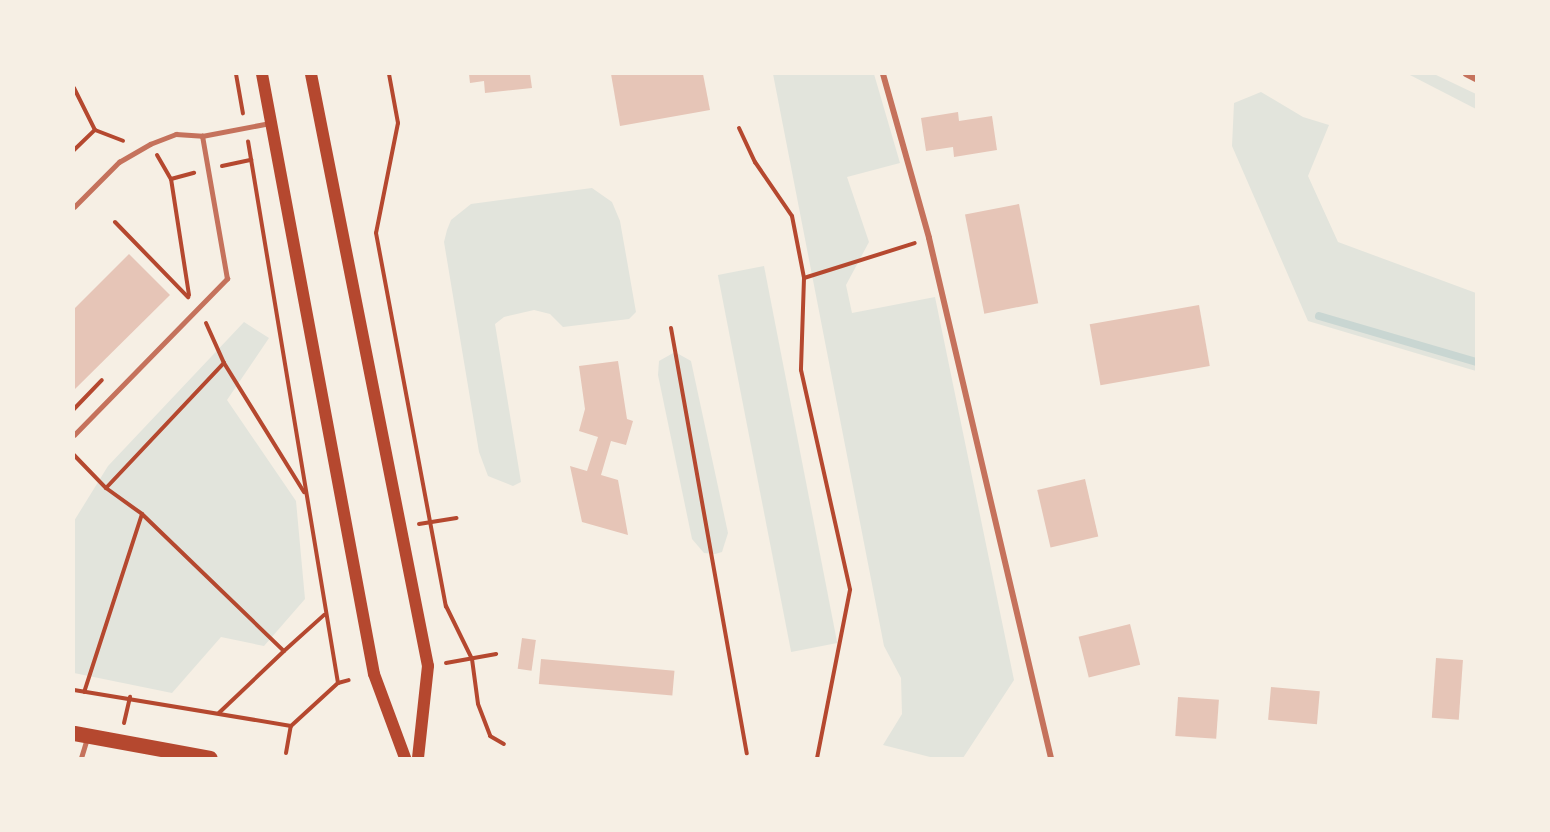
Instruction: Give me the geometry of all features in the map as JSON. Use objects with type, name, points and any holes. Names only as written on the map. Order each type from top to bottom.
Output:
[{"type":"main road","points":[[262,74],[374,674],[405,759]]},
{"type":"main road","points":[[311,74],[428,666],[418,759]]},
{"type":"main road","points":[[80,734],[210,759]]},
{"type":"street","points":[[883,74],[929,238],[1051,759]]},
{"type":"street","points":[[1466,74],[1476,79]]},
{"type":"lane","points":[[74,207],[119,162],[150,144],[176,134],[202,136],[270,123]]},
{"type":"lane","points":[[74,435],[228,279],[202,136]]},
{"type":"lane","points":[[80,734],[81,759]]},
{"type":"path","points":[[236,74],[324,614],[338,683]]},
{"type":"path","points":[[389,74],[398,123],[376,232],[446,606],[472,659],[478,704],[490,736],[504,744]]},
{"type":"path","points":[[74,88],[95,129],[74,150]]},
{"type":"path","points":[[738,128],[755,162],[792,216],[804,278],[801,370],[850,590],[817,759]]},
{"type":"path","points":[[188,296],[171,179],[251,160]]},
{"type":"path","points":[[115,222],[188,296],[214,336],[224,363],[306,495]]},
{"type":"path","points":[[804,278],[929,238]]},
{"type":"path","points":[[671,328],[747,753]]},
{"type":"path","points":[[106,488],[224,363]]},
{"type":"path","points":[[74,455],[106,488],[142,514],[284,651]]},
{"type":"path","points":[[84,692],[142,514]]},
{"type":"path","points":[[401,528],[458,518]]},
{"type":"path","points":[[219,713],[324,614]]},
{"type":"path","points":[[445,664],[496,654]]},
{"type":"path","points":[[286,753],[291,726],[338,683],[349,680]]},
{"type":"path","points":[[74,690],[291,726]]},
{"type":"shaded area","points":[[773,74],[874,74],[900,163],[847,177],[869,242],[846,285],[852,313],[935,297],[1014,680],[963,758],[934,758],[883,745],[902,714],[901,678],[884,646]]},
{"type":"shaded area","points":[[1408,74],[1434,74],[1476,94],[1476,109]]},
{"type":"shaded area","points":[[1261,92],[1303,117],[1329,125],[1308,176],[1338,242],[1476,293],[1476,371],[1308,321],[1232,146],[1234,103]]},
{"type":"shaded area","points":[[592,188],[612,202],[620,221],[636,312],[629,319],[563,327],[550,314],[534,310],[504,317],[495,324],[521,482],[513,486],[488,476],[479,452],[444,242],[447,230],[451,220],[471,204]]},
{"type":"shaded area","points":[[764,266],[837,643],[791,652],[718,275]]},
{"type":"shaded area","points":[[244,322],[269,338],[227,400],[296,501],[305,599],[264,646],[221,637],[172,693],[74,673],[74,521],[108,466]]},
{"type":"shaded area","points":[[675,352],[691,361],[728,533],[722,552],[715,554],[704,553],[692,539],[658,375],[659,361]]},
{"type":"building","points":[[469,74],[530,74],[532,88],[485,93],[484,81],[470,83]]},
{"type":"building","points":[[611,74],[703,74],[710,110],[620,126]]},
{"type":"building","points":[[958,112],[959,121],[992,116],[997,150],[954,157],[953,147],[926,151],[921,118]]},
{"type":"building","points":[[1019,204],[1038,303],[984,314],[965,214]]},
{"type":"building","points":[[129,254],[170,295],[74,390],[74,309]]},
{"type":"building","points":[[1199,305],[1210,366],[1100,385],[1090,324]]},
{"type":"building","points":[[618,361],[627,419],[633,421],[626,445],[611,441],[601,475],[618,480],[628,535],[582,522],[570,466],[587,471],[598,437],[579,431],[585,409],[579,366]]},
{"type":"building","points":[[1085,479],[1098,536],[1051,548],[1037,490]]},
{"type":"building","points":[[1130,624],[1140,665],[1089,678],[1079,637]]},
{"type":"building","points":[[522,638],[536,640],[532,671],[518,669]]},
{"type":"building","points":[[1436,658],[1463,660],[1459,720],[1432,718]]},
{"type":"building","points":[[541,659],[674,671],[672,696],[539,684]]},
{"type":"building","points":[[1271,687],[1320,691],[1317,724],[1268,720]]},
{"type":"building","points":[[1178,697],[1219,700],[1216,739],[1175,736]]},
{"type":"waterway","points":[[1319,316],[1476,362]]}]
